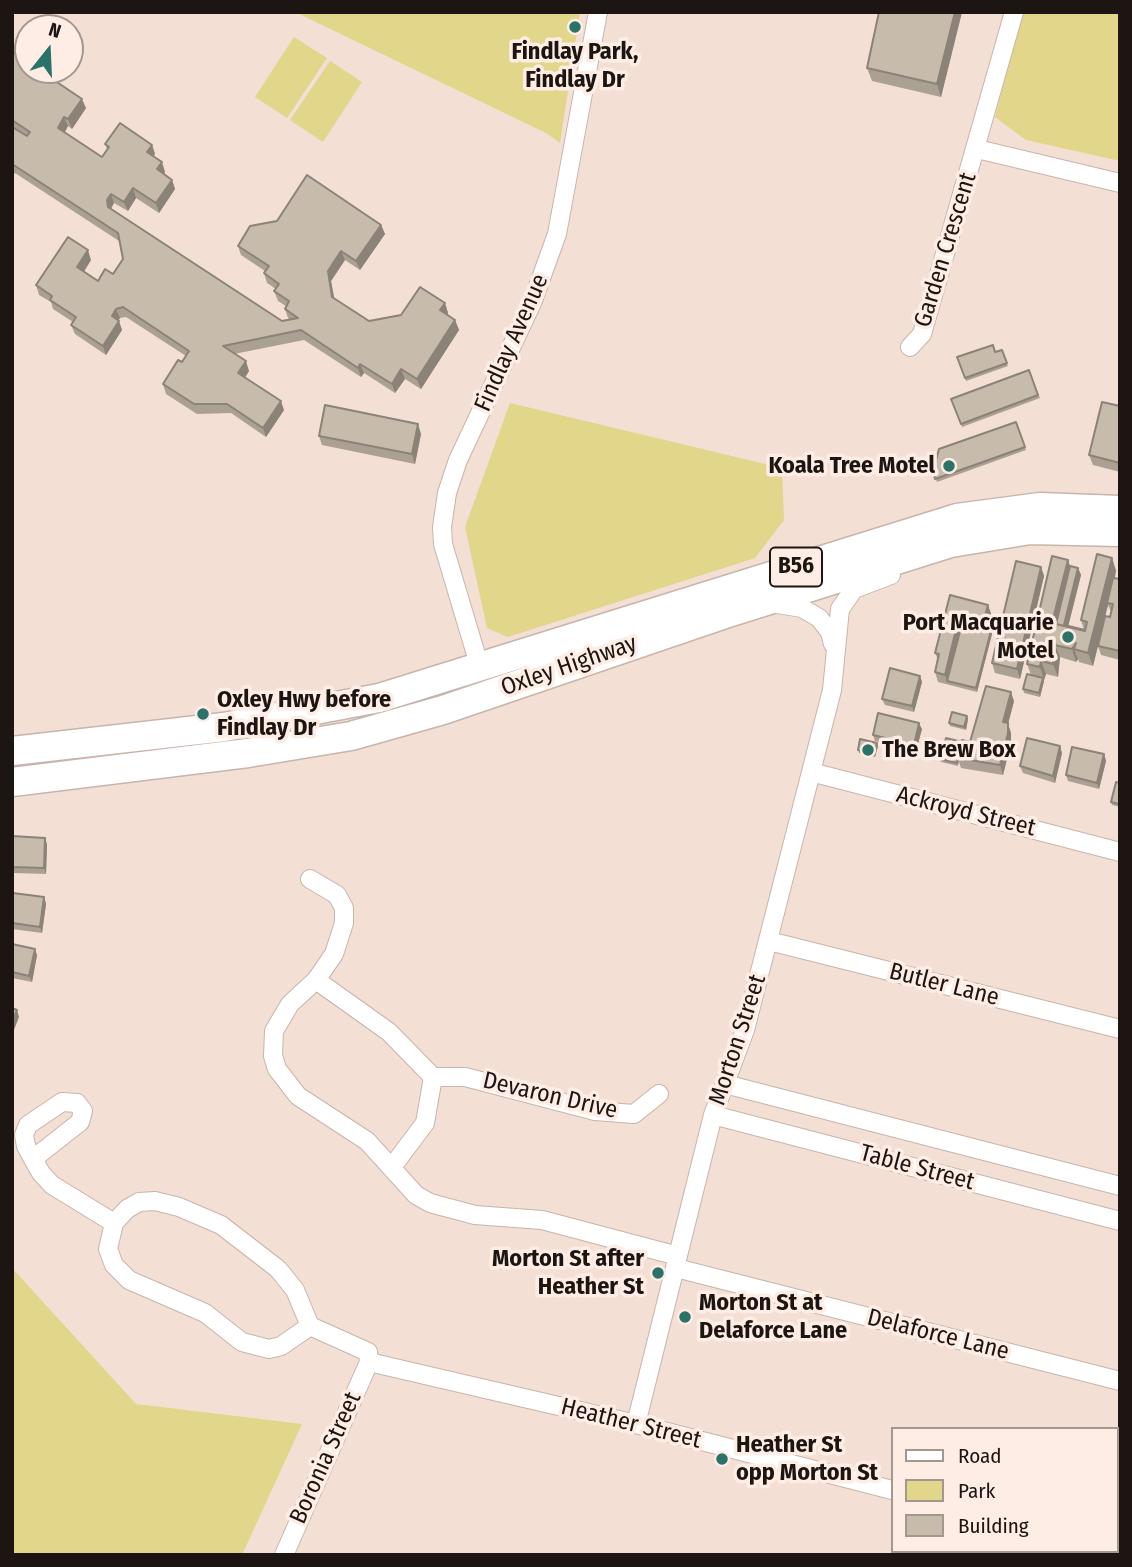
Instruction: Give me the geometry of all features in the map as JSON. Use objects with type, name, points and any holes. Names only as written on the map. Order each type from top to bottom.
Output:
[{"type":"main road","name":"Oxley Highway","points":[[12,782],[295,747],[394,725],[485,681],[957,518],[1040,507],[1120,510]]},
{"type":"main road","name":"Oxley Highway","points":[[12,751],[224,727],[485,681],[768,603],[951,543],[1008,532],[1068,528],[1120,532]]},
{"type":"street","name":"Findlay Avenue","points":[[485,681],[443,544],[442,527],[447,493],[458,460],[532,303],[557,234],[598,12]]},
{"type":"street","name":"Garden Crescent","points":[[909,347],[922,334],[1014,12]]},
{"type":"street","name":"Garden Crescent","points":[[977,149],[1120,183]]},
{"type":"street","name":"Morton Street","points":[[636,1424],[713,1115],[745,1030],[832,690],[836,625],[847,596],[854,589],[913,567],[922,554]]},
{"type":"street","name":"Morton Street","points":[[768,603],[802,608],[819,618],[830,632],[835,654]]},
{"type":"street","name":"Ackroyd Street","points":[[811,772],[1120,852]]},
{"type":"street","points":[[310,878],[337,895],[344,908],[341,937],[316,980],[290,1004],[274,1031],[273,1056],[277,1069],[298,1096],[367,1141],[416,1195],[447,1209],[475,1215],[542,1220],[677,1262]]},
{"type":"street","name":"Butler Lane","points":[[769,941],[1120,1029]]},
{"type":"street","points":[[316,980],[389,1032],[433,1077],[425,1123],[392,1167]]},
{"type":"street","name":"Devaron Drive","points":[[433,1077],[465,1077],[595,1111],[634,1114],[659,1094]]},
{"type":"street","name":"Table Street","points":[[725,1084],[1120,1186]]},
{"type":"street","name":"Table Street","points":[[713,1115],[1120,1221]]},
{"type":"street","points":[[33,1159],[52,1185],[114,1223]]},
{"type":"street","points":[[310,1326],[281,1346],[268,1349],[242,1342],[205,1312],[129,1280],[114,1265],[108,1249],[114,1223],[127,1209],[139,1202],[155,1201],[179,1207],[221,1225],[278,1269],[295,1290],[310,1326],[364,1348],[368,1352],[369,1362]]},
{"type":"street","name":"Delaforce Lane","points":[[677,1262],[1120,1381]]},
{"type":"street","name":"Heather Street","points":[[369,1362],[636,1424],[890,1489]]},
{"type":"street","name":"Boronia Street","points":[[284,1555],[369,1362]]},
{"type":"green space","points":[[295,12],[580,12],[560,143],[546,133]]},
{"type":"green space","points":[[1022,12],[1120,12],[1120,161],[1026,140],[995,117]]},
{"type":"green space","points":[[294,37],[327,58],[287,118],[255,97]]},
{"type":"green space","points":[[330,61],[362,82],[323,142],[290,120]]},
{"type":"green space","points":[[510,403],[782,468],[784,520],[755,558],[508,637],[487,628],[465,527]]},
{"type":"green space","points":[[12,1268],[136,1404],[302,1424],[242,1555],[12,1555]]},
{"type":"building","points":[[879,12],[955,12],[937,84],[867,68]]},
{"type":"building","points":[[12,52],[14,84],[60,84],[82,99],[68,119],[64,117],[58,128],[102,157],[109,147],[105,144],[120,123],[152,145],[147,152],[162,162],[157,169],[172,180],[156,203],[133,188],[124,202],[111,194],[107,200],[108,207],[282,321],[298,318],[285,309],[289,301],[274,291],[279,284],[264,273],[269,266],[238,246],[250,226],[277,221],[307,175],[381,225],[356,261],[341,251],[328,271],[332,297],[369,321],[401,315],[420,287],[445,303],[440,310],[455,320],[417,379],[401,369],[392,384],[360,364],[358,368],[301,330],[223,346],[246,361],[238,373],[281,401],[263,428],[227,404],[194,404],[163,384],[178,360],[182,362],[189,351],[123,307],[116,309],[112,316],[119,321],[103,346],[71,325],[76,317],[50,300],[52,296],[36,285],[68,237],[88,250],[77,267],[98,281],[105,269],[113,274],[123,259],[118,233],[12,164],[12,127],[27,136],[30,132],[12,120]]},
{"type":"building","points":[[993,345],[995,352],[1002,350],[1007,363],[965,378],[957,357]]},
{"type":"building","points":[[1029,370],[1038,395],[961,424],[951,399]]},
{"type":"building","points":[[1102,402],[1120,406],[1120,463],[1089,455]]},
{"type":"building","points":[[325,405],[418,424],[412,454],[319,436]]},
{"type":"building","points":[[1016,422],[1025,447],[935,479],[933,471],[939,449]]},
{"type":"building","points":[[1097,554],[1112,558],[1088,653],[1074,649],[1076,643],[1072,649],[1055,645],[1053,664],[1041,661],[1040,667],[1027,664],[1052,556],[1068,560],[1052,623],[1085,631],[1087,622],[1081,620]]},
{"type":"building","points":[[1016,561],[1041,567],[1017,669],[992,663]]},
{"type":"building","points":[[1070,566],[1078,568],[1064,625],[1085,631],[1056,624]]},
{"type":"building","points":[[1113,578],[1120,579],[1120,651],[1098,646],[1105,616],[1110,617],[1113,604],[1107,603]]},
{"type":"building","points":[[950,595],[988,605],[984,619],[960,613],[945,675],[935,672],[939,654],[935,653]]},
{"type":"building","points":[[963,620],[992,627],[976,688],[947,681]]},
{"type":"building","points":[[890,668],[920,676],[912,706],[882,699]]},
{"type":"building","points":[[1027,674],[1043,678],[1039,693],[1023,689]]},
{"type":"building","points":[[986,686],[1011,692],[1003,722],[1008,723],[1008,733],[1000,765],[958,758],[962,740],[970,742]]},
{"type":"building","points":[[952,712],[967,716],[964,727],[949,723]]},
{"type":"building","points":[[878,713],[919,723],[914,745],[873,735]]},
{"type":"building","points":[[946,738],[962,742],[957,763],[940,759]]},
{"type":"building","points":[[1027,738],[1060,746],[1053,776],[1020,766]]},
{"type":"building","points":[[860,739],[877,743],[874,754],[858,750]]},
{"type":"building","points":[[1072,747],[1104,754],[1097,783],[1066,775]]},
{"type":"building","points":[[1116,782],[1120,783],[1119,804],[1111,802]]},
{"type":"building","points":[[12,836],[45,838],[44,868],[12,867]]},
{"type":"building","points":[[13,893],[44,897],[40,927],[12,923]]},
{"type":"building","points":[[12,944],[35,949],[29,976],[12,972]]},
{"type":"building","points":[[12,1008],[17,1010],[12,1022]]},
{"type":"place","name":"Findlay Park, Findlay Dr","points":[[575,27]]},
{"type":"place","name":"Koala Tree Motel","points":[[949,466]]},
{"type":"place","name":"Port Macquarie Motel","points":[[1068,637]]},
{"type":"place","name":"Oxley Hwy before Findlay Dr","points":[[203,714]]},
{"type":"place","name":"The Brew Box","points":[[868,750]]},
{"type":"place","name":"Morton St after Heather St","points":[[658,1273]]},
{"type":"place","name":"Morton St at Delaforce Lane","points":[[685,1317]]},
{"type":"place","name":"Heather St opp Morton St","points":[[722,1459]]}]
